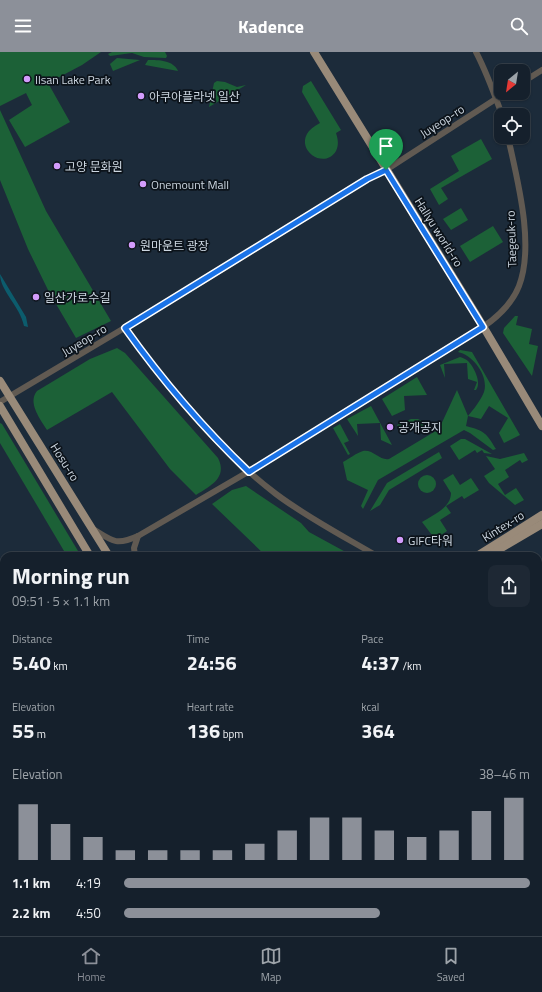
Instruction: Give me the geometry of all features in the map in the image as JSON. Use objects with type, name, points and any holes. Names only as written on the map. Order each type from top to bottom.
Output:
[{"type":"main road","name":"Hallyu world-ro","points":[[314,52],[542,426]]},
{"type":"main road","name":"Hosu-ro","points":[[0,381],[107,552]]},
{"type":"main road","points":[[0,406],[88,552]]},
{"type":"main road","name":"Kintex-ro","points":[[483,552],[542,515]]},
{"type":"main road","name":"Kintex-ro","points":[[495,552],[542,524]]},
{"type":"street","points":[[476,52],[491,81],[494,94]]},
{"type":"street","points":[[530,78],[542,70]]},
{"type":"street","name":"Juyeop-ro","points":[[0,402],[125,328],[367,179],[386,170],[494,100]]},
{"type":"street","name":"Taegeuk-ro","points":[[92,528],[112,540],[124,542],[138,536],[249,472],[483,327],[501,314],[519,287],[525,249],[523,221],[509,144]]},
{"type":"street","points":[[125,328],[153,367],[184,405],[215,439],[249,472],[307,515],[370,552]]},
{"type":"street","points":[[134,552],[134,548],[138,536]]},
{"type":"green space","points":[[0,52],[101,52],[82,65],[48,83],[70,122],[25,147],[9,120],[32,105],[26,93],[0,106]]},
{"type":"green space","points":[[112,52],[165,52],[167,56],[166,58],[144,57],[132,53],[110,56],[108,54]]},
{"type":"green space","points":[[117,58],[140,60],[113,71],[110,64]]},
{"type":"green space","points":[[148,60],[169,63],[176,67],[178,71],[145,65]]},
{"type":"green space","points":[[217,81],[225,82],[237,87],[246,85],[209,107],[214,83]]},
{"type":"green space","points":[[311,81],[341,130],[336,133],[338,146],[336,151],[330,157],[323,159],[315,157],[309,152],[306,146],[305,138],[310,130],[320,123],[302,92],[303,86]]},
{"type":"green space","points":[[0,110],[46,211],[111,321],[76,338],[49,292],[28,249],[0,180]]},
{"type":"green space","points":[[481,139],[492,159],[441,188],[448,199],[439,205],[430,189],[459,171],[451,156]]},
{"type":"green space","points":[[461,208],[468,220],[451,230],[443,219]]},
{"type":"green space","points":[[493,226],[503,242],[470,262],[460,246]]},
{"type":"green space","points":[[515,316],[518,316],[516,325],[532,329],[529,344],[538,346],[532,376],[503,333],[504,328]]},
{"type":"green space","points":[[117,348],[125,353],[218,458],[221,471],[219,476],[212,485],[196,495],[170,469],[112,392],[47,430],[36,411],[34,406],[34,396],[37,391],[90,359]]},
{"type":"green space","points":[[460,350],[472,352],[520,435],[504,443],[499,433],[508,418],[489,406],[481,419],[468,416],[481,398],[485,386],[482,373],[478,367],[469,357],[458,352]]},
{"type":"green space","points":[[460,357],[468,361],[475,371],[478,379],[478,387],[476,390],[474,390],[477,382],[468,379],[467,363],[444,364],[445,378],[440,365]]},
{"type":"green space","points":[[417,377],[427,395],[404,396],[405,410],[392,416],[382,399]]},
{"type":"green space","points":[[457,390],[468,416],[466,426],[484,433],[496,449],[493,450],[464,430],[378,480],[363,509],[361,506],[368,490],[347,480],[343,462],[363,451],[389,459],[439,429]]},
{"type":"green space","points":[[371,406],[392,445],[381,440],[380,423],[357,424],[358,436],[347,419]]},
{"type":"green space","points":[[411,419],[418,419],[431,426],[425,429],[412,425],[400,430],[397,425]]},
{"type":"green space","points":[[0,423],[79,552],[65,552],[0,443]]},
{"type":"green space","points":[[340,424],[349,441],[344,443],[350,454],[348,455],[333,428]]},
{"type":"green space","points":[[461,439],[465,439],[492,454],[484,453],[482,450],[477,453],[475,450],[459,460],[450,446]]},
{"type":"green space","points":[[439,452],[442,458],[389,490],[380,505],[370,511],[387,483]]},
{"type":"green space","points":[[524,453],[528,460],[522,463],[520,460],[505,470],[509,477],[498,484],[505,495],[516,488],[524,500],[515,505],[489,483],[484,476],[495,469],[486,456],[500,459]]},
{"type":"green space","points":[[453,474],[460,485],[471,478],[479,490],[464,499],[462,496],[446,506],[451,513],[440,520],[447,531],[435,539],[422,522],[436,514],[448,503],[451,493],[443,480]]},
{"type":"green space","points":[[423,475],[431,475],[436,480],[434,491],[431,493],[423,493],[418,488],[418,480]]},
{"type":"green space","points":[[246,486],[301,523],[309,532],[346,552],[262,552],[212,504],[232,490]]},
{"type":"water","points":[[0,274],[26,317],[28,327],[24,326],[19,312],[3,286]]},
{"type":"place","name":"Ilsan Lake Park","points":[[27,79]]},
{"type":"place","name":"아쿠아플라넷 일산","points":[[141,96]]},
{"type":"place","name":"고양 문화원","points":[[57,166]]},
{"type":"place","name":"Onemount Mall","points":[[143,184]]},
{"type":"place","name":"원마운트 광장","points":[[132,245]]},
{"type":"place","name":"일산가로수길","points":[[36,297]]},
{"type":"place","name":"공개공지","points":[[390,427]]},
{"type":"place","name":"GIFC타워","points":[[400,540]]},
{"type":"route","points":[[386,170],[483,327],[249,472],[215,439],[184,405],[153,367],[125,328],[367,179],[386,170]]}]
